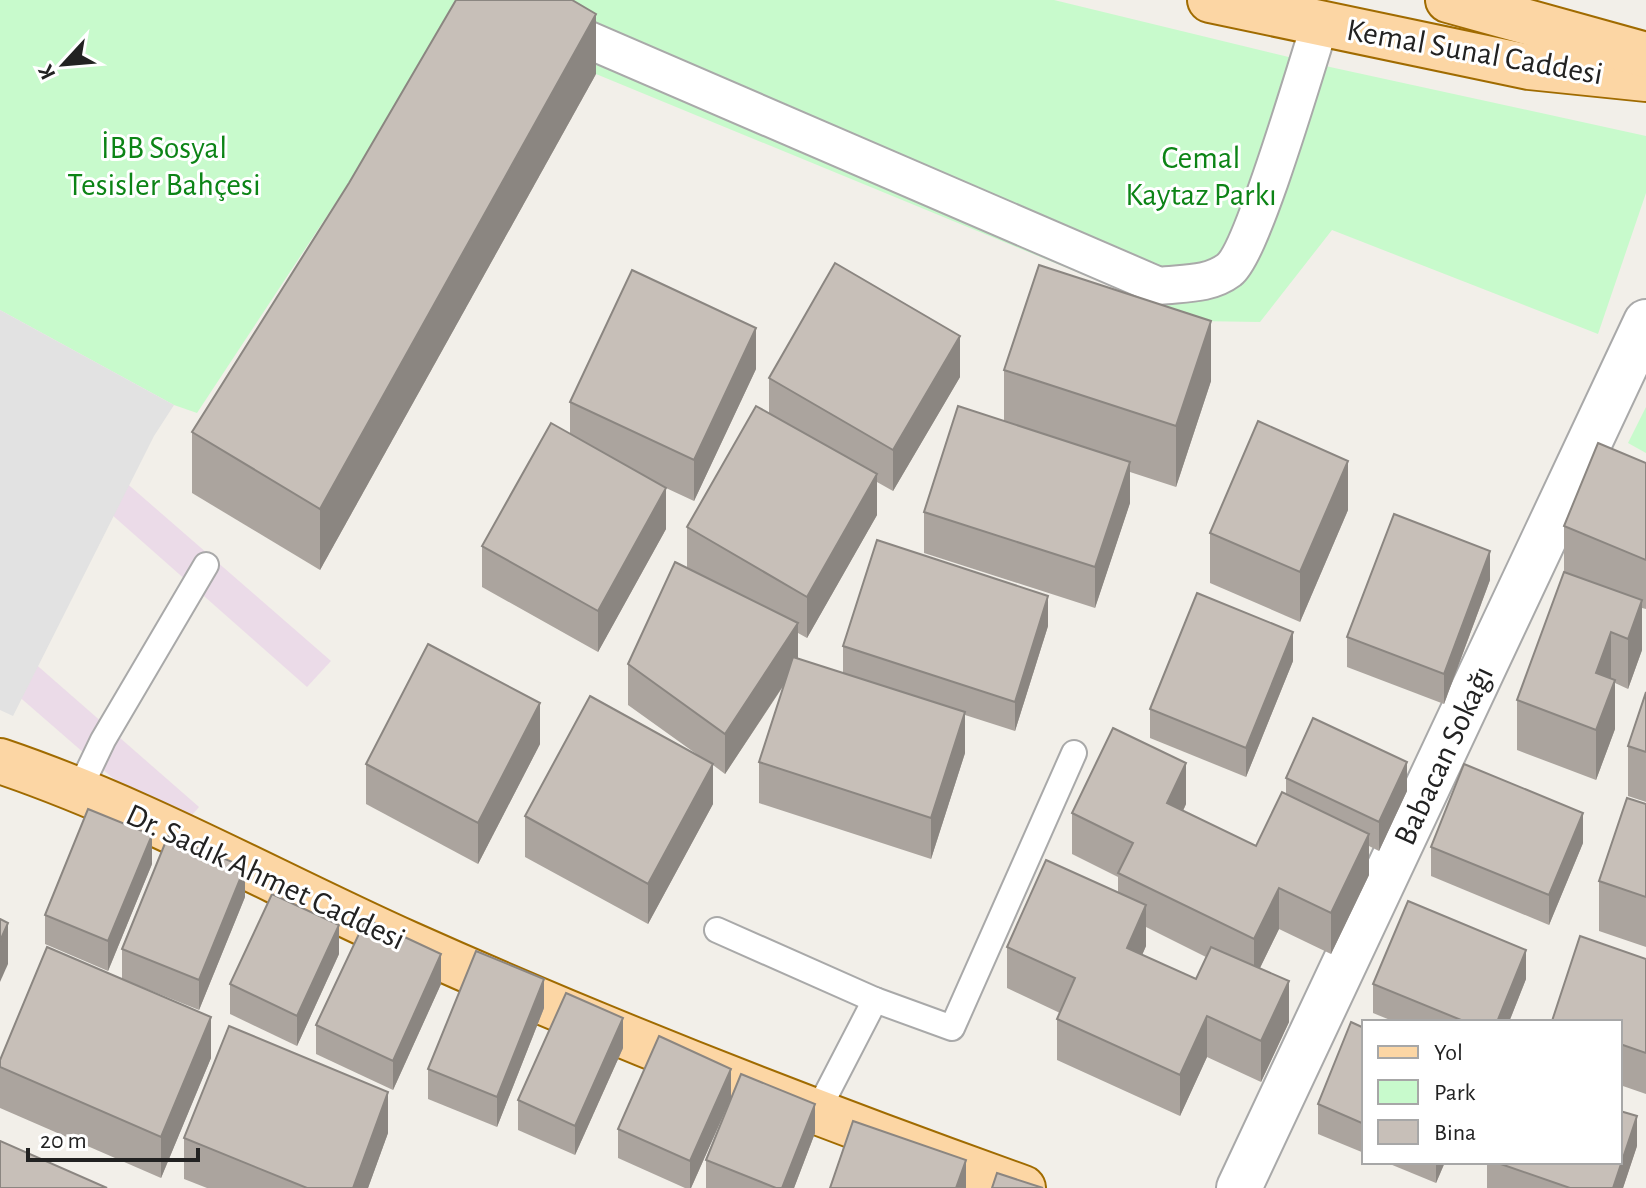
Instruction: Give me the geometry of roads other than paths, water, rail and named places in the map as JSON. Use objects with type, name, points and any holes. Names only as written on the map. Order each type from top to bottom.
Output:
[{"type":"main road","name":"Kemal Sunal Caddesi","points":[[1210,0],[1529,67],[1646,79]]},
{"type":"main road","name":"Kemal Sunal Caddesi","points":[[1448,0],[1646,55]]},
{"type":"main road","name":"Dr. Sadık Ahmet Caddesi","points":[[0,761],[80,788],[410,944],[816,1114],[1023,1188]]},
{"type":"street","points":[[496,0],[1159,286],[1212,281],[1233,267],[1260,208],[1320,24]]},
{"type":"street","name":"Babacan Sokağı","points":[[1239,1188],[1646,322]]},
{"type":"lane","points":[[80,788],[103,740],[206,565]]},
{"type":"lane","points":[[717,930],[875,1000],[952,1028],[1074,753]]},
{"type":"lane","points":[[816,1114],[875,1000]]},
{"type":"park label","name":"İBB Sosyal Tesisler Bahçesi","points":[[164,166]]},
{"type":"park label","name":"Cemal Kaytaz Parkı","points":[[1201,176]]}]
